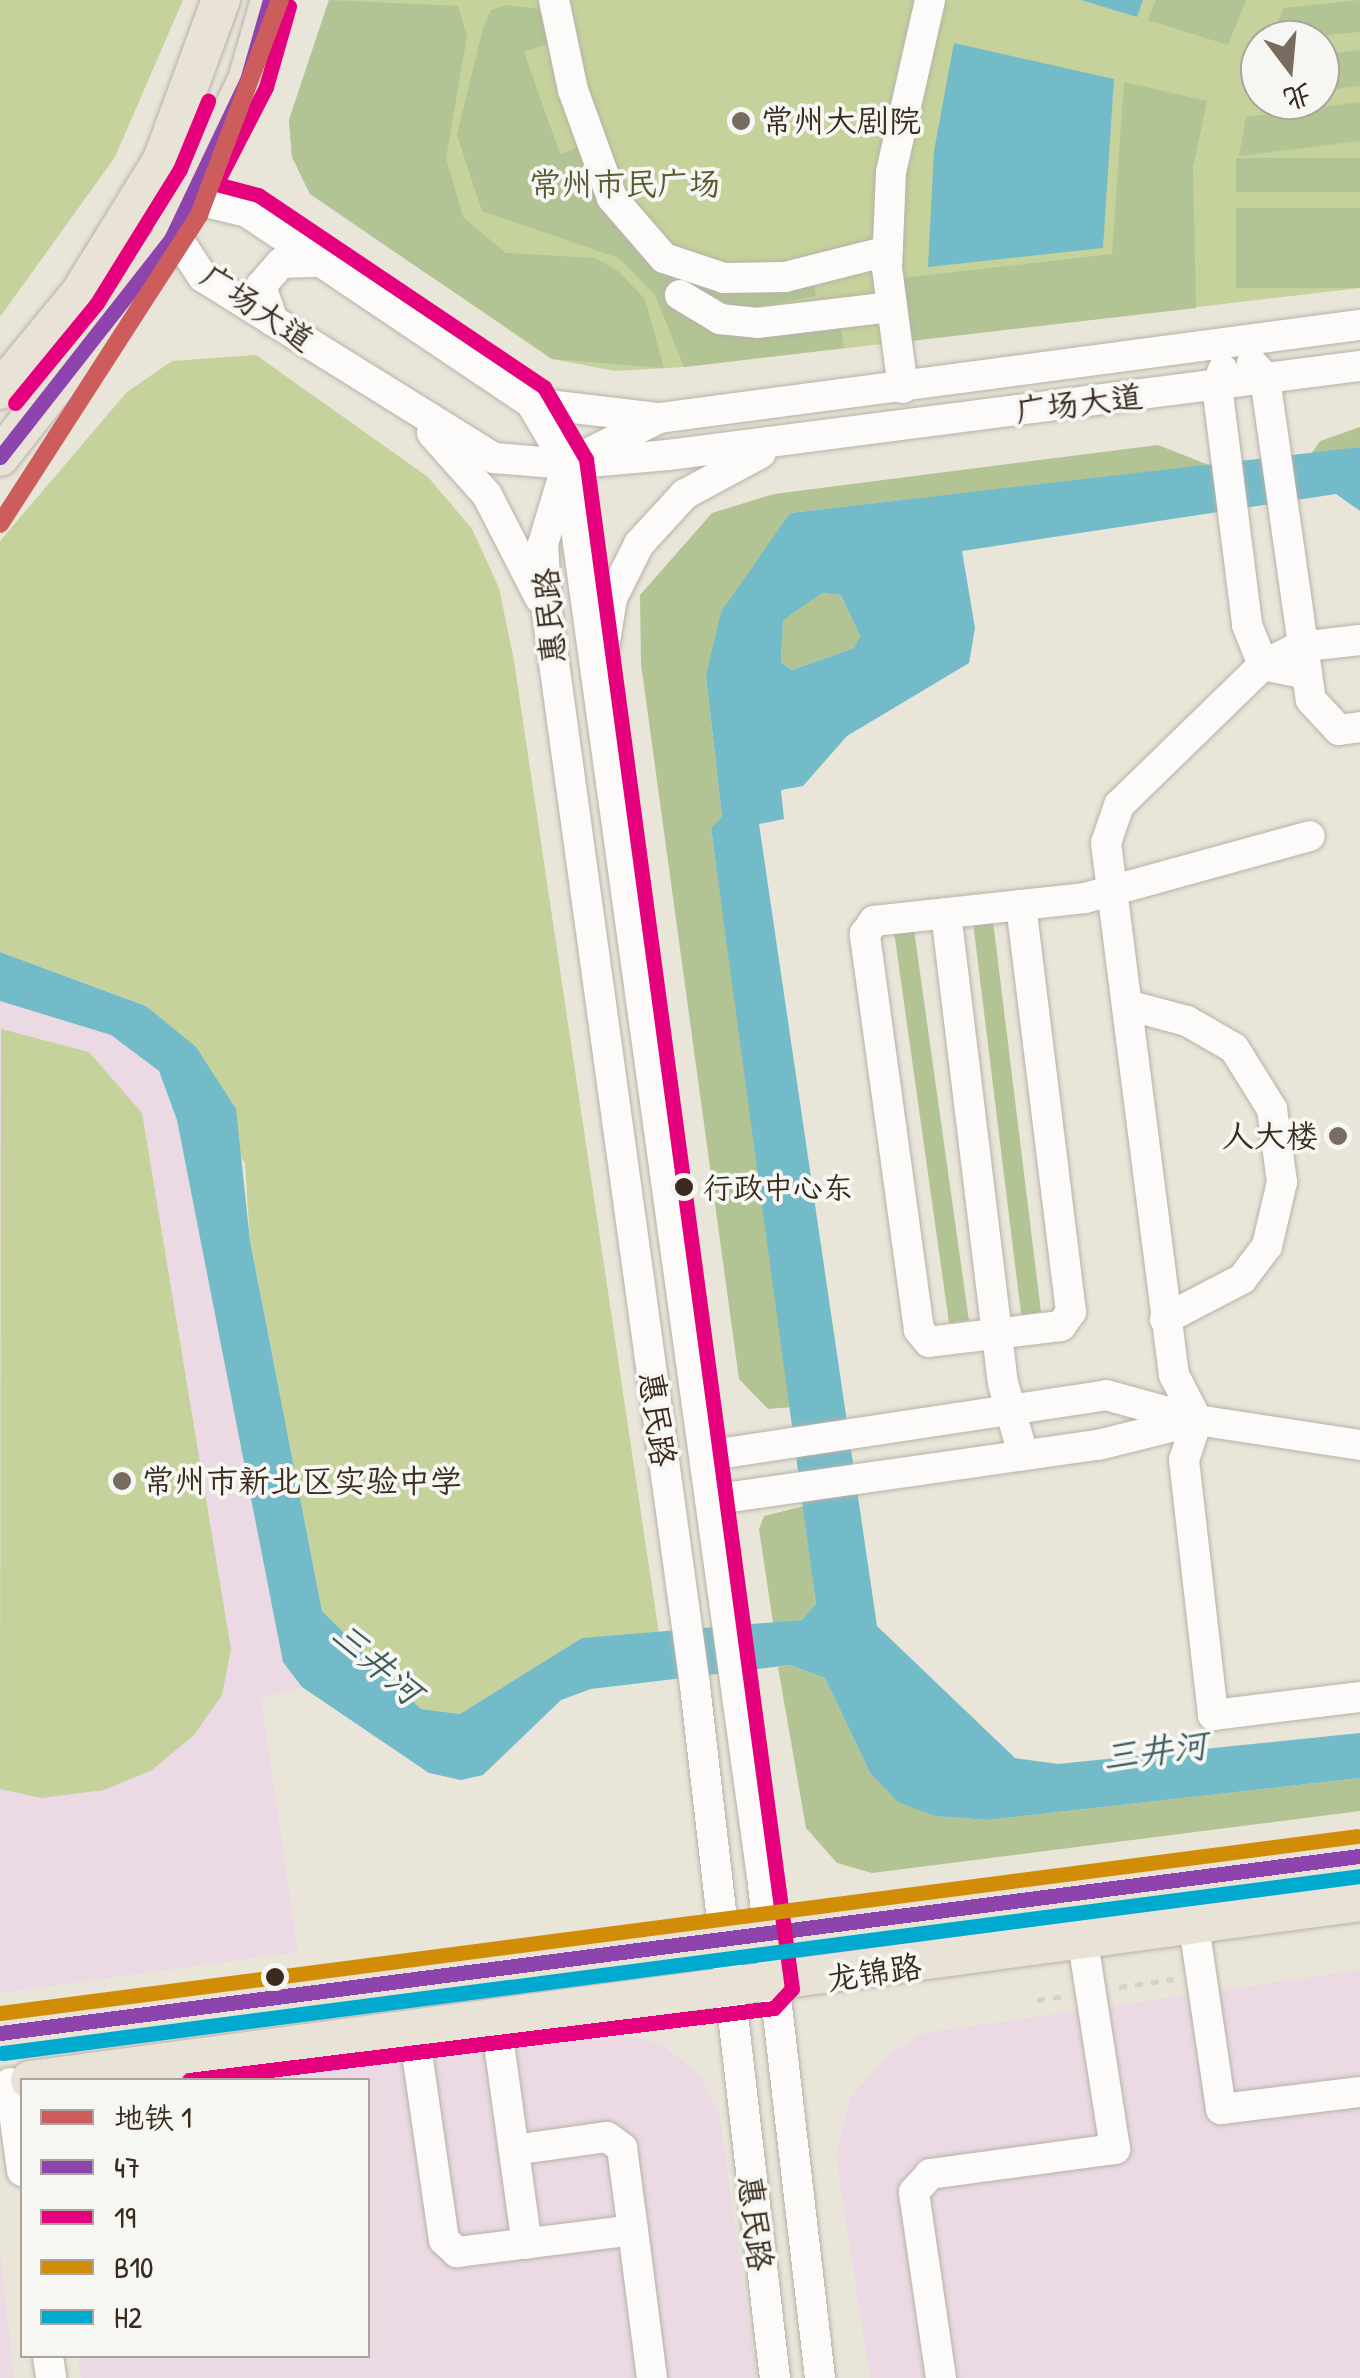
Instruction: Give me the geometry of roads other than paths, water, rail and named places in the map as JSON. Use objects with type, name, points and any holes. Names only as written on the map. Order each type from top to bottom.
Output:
[{"type":"main road","points":[[0,390],[80,293],[144,188],[205,59],[221,0]]},
{"type":"main road","points":[[0,457],[171,239],[247,80],[270,0]]},
{"type":"main road","name":"龙锦路","points":[[0,2033],[724,1944],[1360,1856]]},
{"type":"main road","name":"龙锦路","points":[[48,2078],[772,1988],[1360,1902]]},
{"type":"street","points":[[554,0],[573,90],[612,198],[664,258],[724,278],[785,277],[888,251]]},
{"type":"street","points":[[903,388],[888,251],[892,172],[930,0]]},
{"type":"street","name":"广场大道","points":[[144,188],[248,212],[316,262],[531,404],[659,418],[1360,325]]},
{"type":"street","name":"广场大道","points":[[144,188],[171,239],[203,276],[494,458],[567,464],[801,439],[1360,366]]},
{"type":"street","points":[[273,321],[261,286],[282,264],[316,262]]},
{"type":"street","points":[[680,295],[720,319],[756,323],[892,307]]},
{"type":"street","points":[[1262,666],[1247,625],[1217,386],[1234,342],[1265,378],[1303,661],[1321,718],[1339,730],[1360,726]]},
{"type":"street","points":[[398,399],[487,494],[546,612]]},
{"type":"street","name":"惠民路","points":[[531,404],[567,464],[736,1682],[820,2378]]},
{"type":"street","points":[[567,464],[659,418]]},
{"type":"street","points":[[598,694],[612,598],[639,544],[685,494],[801,439]]},
{"type":"street","name":"惠民路","points":[[567,464],[543,544],[546,612],[695,1686],[775,2378]]},
{"type":"street","points":[[1360,640],[1303,661],[1262,666],[1120,805],[1106,843],[1165,1320],[1174,1375],[1197,1420],[1184,1460],[1213,1715],[1360,1697]]},
{"type":"street","points":[[1021,905],[1071,1312],[1062,1326],[929,1342],[919,1330],[865,934],[874,921],[1113,892],[1310,836]]},
{"type":"street","points":[[946,913],[998,1334],[1023,1455]]},
{"type":"street","points":[[1127,1005],[1188,1020],[1234,1048],[1260,1080],[1276,1140],[1279,1213],[1268,1246],[1242,1279],[1165,1320]]},
{"type":"street","points":[[704,1456],[1106,1395],[1197,1420],[1360,1446]]},
{"type":"street","points":[[710,1500],[1023,1455],[1197,1420]]},
{"type":"street","points":[[1194,1926],[1221,2109],[1360,2092]]},
{"type":"street","points":[[941,2378],[914,2192],[930,2174],[1115,2149],[1084,1942]]},
{"type":"street","points":[[496,2022],[527,2244]]},
{"type":"street","points":[[414,2032],[444,2240],[456,2252],[632,2230]]},
{"type":"street","points":[[16,2082],[20,2141]]},
{"type":"street","points":[[514,2150],[608,2137],[622,2148],[652,2378]]},
{"type":"water","points":[[1081,0],[1143,0],[1137,17]]},
{"type":"water","points":[[954,43],[1114,79],[1103,248],[928,267],[934,151]]},
{"type":"water","points":[[1360,447],[1360,511],[1336,494],[962,551],[975,628],[969,663],[847,736],[803,786],[781,790],[784,819],[759,824],[877,1626],[1015,1758],[1058,1764],[1360,1733],[1360,1778],[988,1820],[935,1816],[898,1802],[870,1773],[825,1678],[790,1665],[591,1689],[561,1700],[483,1775],[461,1780],[429,1773],[302,1687],[283,1662],[177,1120],[159,1071],[111,1035],[0,1001],[0,952],[146,1006],[196,1047],[236,1109],[250,1241],[322,1611],[421,1709],[460,1714],[582,1638],[802,1620],[816,1604],[711,828],[722,817],[706,676],[721,612],[790,513]],"holes":[[[822,593],[841,595],[860,636],[854,648],[792,670],[781,662],[783,620]]]},
{"type":"metro line","name":"1","points":[[0,524],[199,215],[280,0]]},
{"type":"place","name":"常州大剧院","points":[[741,121]]},
{"type":"place","name":"人大楼","points":[[1338,1136]]},
{"type":"place","name":"行政中心东","points":[[684,1187]]},
{"type":"place","name":"常州市新北区实验中学","points":[[122,1481]]},
{"type":"park label","name":"常州市民广场","points":[[625,184]]},
{"type":"water label","name":"三井河","points":[[377,1663]]},
{"type":"water label","name":"三井河","points":[[1155,1751]]}]
